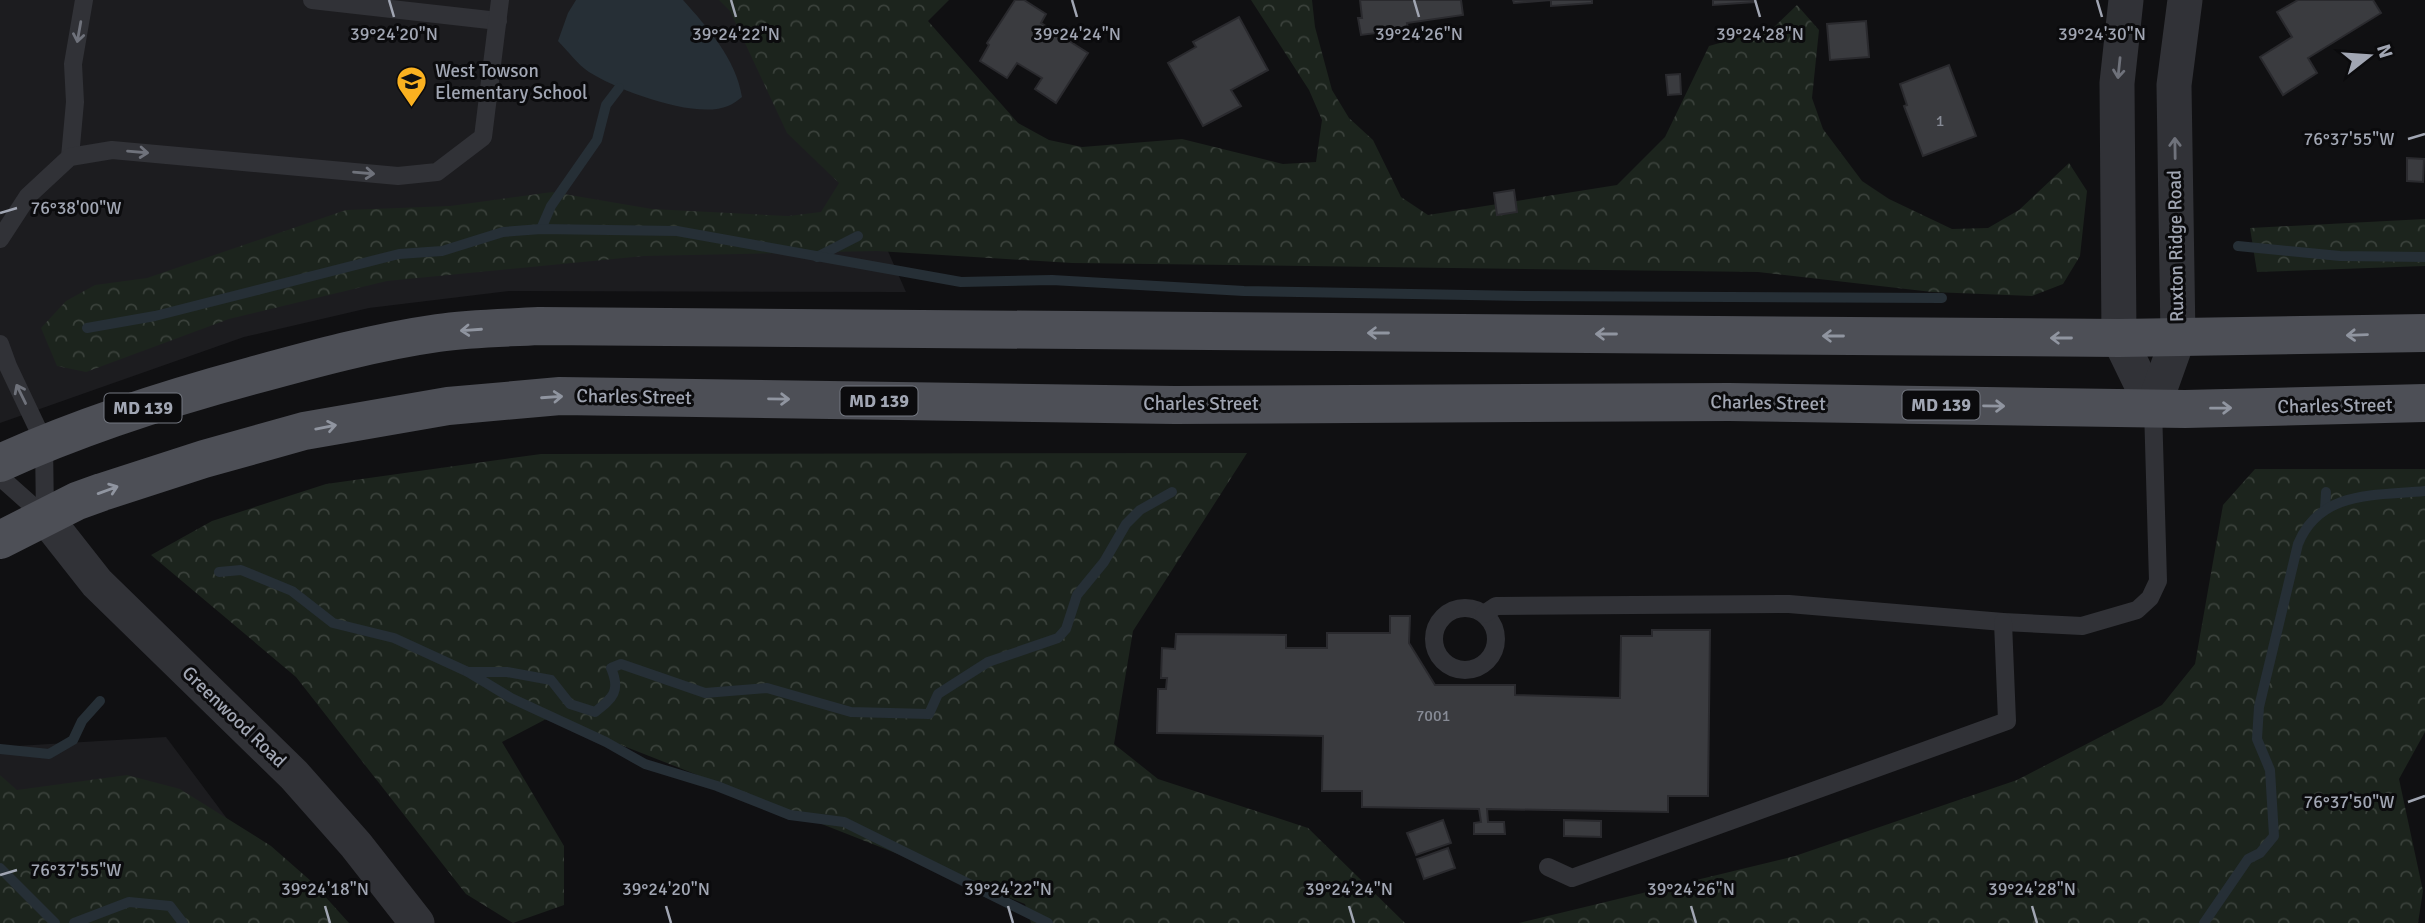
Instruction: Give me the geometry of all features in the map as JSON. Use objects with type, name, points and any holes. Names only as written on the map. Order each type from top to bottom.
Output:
[{"type":"main road","name":"MD 139","points":[[0,463],[44,442],[162,402],[290,365],[400,340],[477,329],[553,327],[2119,338],[2425,333]]},
{"type":"main road","name":"Charles Street","points":[[0,540],[77,501],[130,482],[304,431],[448,406],[560,396],[1175,405],[1729,402],[2153,408],[2425,403]]},
{"type":"street","points":[[2126,0],[2117,83],[2119,338],[2153,408]]},
{"type":"street","name":"Ruxton Ridge Road","points":[[2153,408],[2178,338],[2174,85],[2185,0]]},
{"type":"street","name":"Greenwood Road","points":[[45,517],[97,583],[294,775],[356,845],[418,923]]},
{"type":"lane","points":[[70,157],[75,103],[73,64],[84,0]]},
{"type":"lane","points":[[312,0],[498,21]]},
{"type":"lane","points":[[0,239],[28,196],[70,157],[112,149],[398,176],[438,172],[483,137],[500,0]]},
{"type":"lane","points":[[0,344],[44,442],[45,517]]},
{"type":"lane","points":[[1484,614],[1496,606],[1789,604],[2082,626],[2137,610],[2150,598],[2158,581],[2153,408]]},
{"type":"lane","points":[[0,477],[45,517]]},
{"type":"lane","points":[[1548,867],[1572,878],[2007,721],[2003,622]]},
{"type":"shaded area","name":"West Towson Elementary School","points":[[0,0],[777,0],[906,292],[509,291],[369,308],[244,337],[0,423]]},
{"type":"shaded area","points":[[576,0],[683,0],[727,57],[739,83],[742,97],[728,106],[714,109],[677,106],[618,87],[589,72],[558,41]]},
{"type":"shaded area","points":[[166,737],[305,923],[0,923],[0,747]]},
{"type":"green space","points":[[719,0],[949,0],[928,21],[1018,123],[1049,140],[1082,147],[1182,139],[1283,164],[1316,162],[1322,120],[1309,90],[1251,0],[1312,0],[1315,27],[1332,90],[1349,118],[1373,140],[1401,197],[1428,215],[1617,185],[1665,137],[1709,46],[1773,28],[1797,5],[1819,30],[1812,98],[1823,129],[1862,181],[1889,199],[1952,229],[1988,228],[2019,210],[2069,163],[2087,191],[2080,256],[2063,284],[2032,296],[1932,292],[1758,272],[1072,263],[877,251],[644,256],[387,281],[229,319],[86,372],[57,366],[41,328],[66,301],[95,285],[147,278],[346,210],[450,206],[552,192],[652,209],[788,216],[821,212],[839,183],[787,133],[730,11]]},
{"type":"green space","points":[[2425,219],[2425,266],[2257,272],[2250,228]]},
{"type":"green space","points":[[1247,453],[1133,631],[1114,744],[1158,779],[1308,828],[1405,923],[1031,923],[1025,904],[550,717],[502,742],[564,846],[564,905],[513,923],[466,894],[296,677],[151,555],[212,521],[326,484],[541,454]]},
{"type":"green space","points":[[2255,469],[2425,469],[2425,732],[2399,779],[2423,891],[2418,923],[1519,923],[1795,856],[2017,780],[2162,705],[2195,664],[2223,505]]},
{"type":"green space","points":[[0,775],[17,790],[127,775],[180,789],[271,846],[312,882],[349,923],[0,923]]},
{"type":"building","points":[[1015,0],[1024,0],[1046,14],[1041,23],[1088,53],[1056,103],[1035,89],[1042,78],[1017,63],[1007,78],[980,61],[989,45],[987,43]]},
{"type":"building","points":[[1360,0],[1461,0],[1463,15],[1407,23],[1408,29],[1361,35],[1358,18],[1362,18]]},
{"type":"building","points":[[1513,0],[1551,0],[1514,3]]},
{"type":"building","points":[[1551,0],[1592,0],[1592,3],[1551,6]]},
{"type":"building","points":[[1713,0],[1755,0],[1755,2],[1713,5]]},
{"type":"building","points":[[2298,0],[2373,0],[2381,13],[2308,58],[2317,73],[2283,95],[2260,57],[2292,37],[2277,12]]},
{"type":"building","points":[[1239,17],[1268,70],[1231,90],[1241,106],[1203,126],[1168,63],[1196,47],[1193,42]]},
{"type":"building","points":[[1866,21],[1869,57],[1830,60],[1827,24]]},
{"type":"building","points":[[1949,65],[1976,136],[1923,156],[1904,106],[1907,105],[1900,84]]},
{"type":"building","points":[[1680,74],[1681,94],[1668,95],[1666,75]]},
{"type":"building","points":[[2407,158],[2424,159],[2423,182],[2407,181]]},
{"type":"building","points":[[1514,190],[1517,212],[1497,215],[1494,193]]},
{"type":"building","points":[[1390,616],[1410,616],[1409,643],[1435,685],[1515,685],[1515,695],[1620,698],[1621,636],[1652,636],[1652,630],[1710,630],[1708,796],[1668,796],[1668,812],[1487,809],[1488,822],[1504,822],[1505,834],[1474,834],[1474,823],[1481,822],[1479,809],[1362,807],[1362,791],[1322,791],[1323,736],[1157,733],[1158,689],[1166,689],[1167,678],[1161,678],[1162,648],[1175,649],[1176,634],[1286,635],[1286,648],[1327,648],[1327,633],[1390,633]]},
{"type":"building","points":[[1443,820],[1451,843],[1416,855],[1407,833]]},
{"type":"building","points":[[1564,820],[1601,821],[1601,837],[1564,836]]},
{"type":"building","points":[[1448,848],[1455,868],[1424,879],[1417,859]]},
{"type":"waterway","points":[[541,229],[551,206],[597,140],[606,105],[619,88]]},
{"type":"waterway","points":[[87,328],[155,316],[399,254],[442,251],[503,232],[541,229],[677,231],[961,282],[1052,280],[1244,291],[1525,296],[1942,298]]},
{"type":"waterway","points":[[817,257],[858,236]]},
{"type":"waterway","points":[[2238,246],[2340,256],[2425,257]]},
{"type":"waterway","points":[[2204,923],[2248,859],[2260,853],[2274,836],[2270,770],[2257,739],[2259,707],[2298,544],[2308,526],[2320,514],[2335,505],[2369,496],[2425,491]]},
{"type":"waterway","points":[[468,672],[507,672],[551,680],[570,704],[595,712],[614,693],[615,683],[611,668],[621,664],[705,693],[767,688],[851,712],[929,714],[938,694],[988,662],[1058,638],[1066,629],[1077,595],[1104,562],[1126,524],[1140,510],[1172,492]]},
{"type":"waterway","points":[[2325,509],[2326,492]]},
{"type":"waterway","points":[[219,572],[241,570],[292,591],[333,623],[394,638],[468,672],[511,698],[606,742],[645,764],[717,786],[790,815],[844,822],[1048,923]]},
{"type":"waterway","points":[[0,749],[49,754],[73,740],[82,721],[100,701]]},
{"type":"waterway","points":[[0,868],[55,923]]},
{"type":"waterway","points":[[74,923],[129,902],[170,906],[183,923]]},
{"type":"place","name":"West Towson Elementary School","points":[[412,109]]}]
